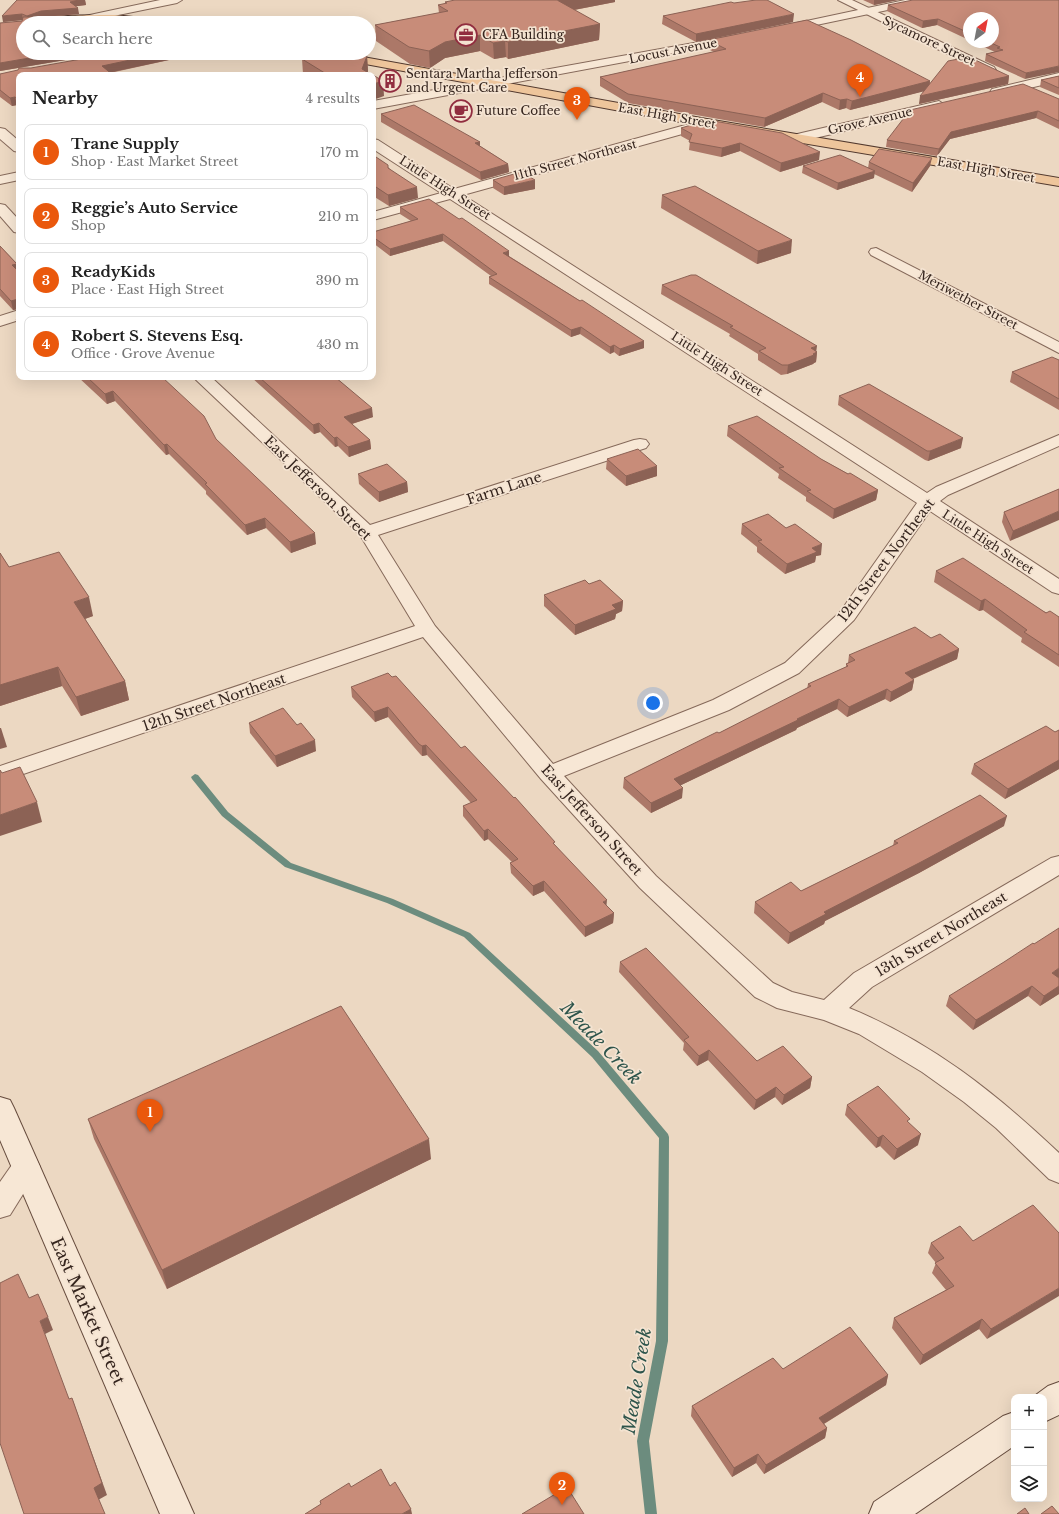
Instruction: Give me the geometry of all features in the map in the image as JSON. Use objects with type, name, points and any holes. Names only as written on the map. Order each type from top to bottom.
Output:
[{"type":"main road","name":"East High Street","points":[[361,60],[707,123],[1059,182]]},
{"type":"street","points":[[97,16],[177,0]]},
{"type":"street","name":"Sycamore Street","points":[[843,0],[1038,93]]},
{"type":"street","points":[[771,31],[921,0]]},
{"type":"street","name":"Locust Avenue","points":[[376,105],[748,36]]},
{"type":"street","points":[[982,95],[1059,77]]},
{"type":"street","name":"Grove Avenue","points":[[798,138],[952,102]]},
{"type":"street","name":"11th Street Northeast","points":[[376,215],[707,123]]},
{"type":"street","points":[[0,132],[16,145]]},
{"type":"street","name":"Little High Street","points":[[376,145],[756,389],[1059,588]]},
{"type":"street","points":[[0,180],[16,177]]},
{"type":"street","points":[[0,208],[16,226]]},
{"type":"street","name":"Meriwether Street","points":[[876,252],[1059,348]]},
{"type":"street","points":[[0,321],[16,317]]},
{"type":"street","name":"East Jefferson Street","points":[[204,380],[367,532],[427,629],[549,774],[648,882],[764,990],[786,1001],[829,1012],[868,1027],[931,1064],[974,1094],[1006,1120],[1059,1171]]},
{"type":"street","name":"12th Street Northeast","points":[[549,774],[721,705],[792,668],[846,616],[927,502],[942,491],[1059,440]]},
{"type":"street","name":"Farm Lane","points":[[367,532],[640,444]]},
{"type":"street","name":"12th Street Northeast","points":[[0,774],[427,629]]},
{"type":"street","name":"13th Street Northeast","points":[[829,1012],[863,980],[1059,864]]},
{"type":"street","name":"East Market Street","points":[[0,1108],[177,1514]]},
{"type":"street","points":[[0,1206],[26,1167]]},
{"type":"street","points":[[1047,1405],[1059,1397]]},
{"type":"street","points":[[886,1514],[1011,1429]]},
{"type":"building","points":[[17,0],[79,0],[70,2],[78,8],[41,11],[27,16],[22,14],[2,16]]},
{"type":"building","points":[[455,0],[557,0],[600,24],[508,42],[493,43],[480,35],[445,42],[429,51],[409,47],[376,26],[448,11],[438,5],[447,3],[445,2]]},
{"type":"building","points":[[767,0],[794,14],[696,34],[663,16],[731,2],[734,3]]},
{"type":"building","points":[[913,0],[1059,0],[1059,66],[1026,73],[986,54],[1003,50],[997,48],[1000,47],[999,12],[963,12],[963,30],[938,19],[923,21],[888,5]]},
{"type":"building","points":[[807,20],[851,40],[930,81],[852,101],[847,99],[840,100],[823,93],[765,118],[628,94],[600,77],[726,49],[708,40]]},
{"type":"building","points":[[16,22],[16,60],[18,60],[0,63],[0,23]]},
{"type":"building","points":[[969,57],[1009,76],[920,96],[948,61]]},
{"type":"building","points":[[76,60],[130,60],[102,66],[109,72],[16,72],[16,98],[10,98],[0,90],[0,74],[18,70],[19,68],[31,68]]},
{"type":"building","points":[[304,60],[365,60],[362,69],[367,72],[323,72]]},
{"type":"building","points":[[1059,76],[1059,88],[1041,80]]},
{"type":"building","points":[[376,77],[383,81],[376,83]]},
{"type":"building","points":[[1023,84],[1059,99],[1059,121],[1038,111],[951,132],[939,149],[887,140],[910,110]]},
{"type":"building","points":[[414,105],[480,142],[475,143],[508,164],[480,172],[381,114]]},
{"type":"building","points":[[708,120],[782,133],[820,152],[781,163],[740,143],[722,148],[689,142],[692,134],[681,128]]},
{"type":"building","points":[[879,149],[932,158],[913,183],[869,162]]},
{"type":"building","points":[[840,155],[875,171],[838,183],[803,166]]},
{"type":"building","points":[[376,157],[388,165],[388,168],[417,187],[388,195],[376,187]]},
{"type":"building","points":[[521,172],[535,180],[504,187],[493,180]]},
{"type":"building","points":[[695,186],[792,240],[758,251],[662,195]]},
{"type":"building","points":[[429,199],[459,219],[462,218],[509,251],[503,253],[580,301],[582,300],[644,341],[620,349],[614,345],[610,347],[581,327],[571,330],[489,277],[497,274],[443,234],[390,249],[376,239],[376,231],[418,219],[400,207]]},
{"type":"building","points":[[0,246],[16,263],[12,265],[16,269],[16,300],[11,301],[0,289]]},
{"type":"building","points":[[691,275],[696,275],[817,346],[811,348],[817,352],[813,354],[814,355],[788,365],[782,365],[759,351],[766,348],[730,327],[733,326],[662,285]]},
{"type":"building","points":[[1052,357],[1059,360],[1059,399],[1012,372]]},
{"type":"building","points":[[90,380],[165,380],[204,416],[216,439],[315,533],[290,542],[265,518],[245,525],[205,484],[207,483],[167,444],[164,445],[113,391],[105,394]]},
{"type":"building","points":[[262,380],[339,380],[372,408],[344,417],[370,440],[348,447],[337,437],[334,438],[319,423],[313,425]]},
{"type":"building","points":[[869,384],[963,438],[927,451],[839,396]]},
{"type":"building","points":[[757,416],[821,459],[848,474],[850,473],[878,490],[834,509],[807,491],[811,490],[779,468],[784,467],[728,426]]},
{"type":"building","points":[[638,449],[657,466],[626,476],[607,459]]},
{"type":"building","points":[[387,464],[407,482],[379,492],[358,474]]},
{"type":"building","points":[[1059,489],[1059,511],[1013,531],[1004,512]]},
{"type":"building","points":[[768,514],[786,528],[795,524],[822,544],[812,548],[817,552],[787,564],[758,541],[762,540],[742,524]]},
{"type":"building","points":[[59,552],[89,597],[74,602],[125,681],[76,697],[58,667],[0,685],[0,553],[9,567]]},
{"type":"building","points":[[963,558],[1046,613],[1050,611],[1059,617],[1059,655],[1024,632],[1027,630],[985,599],[981,601],[936,571]]},
{"type":"building","points":[[585,580],[589,584],[600,580],[623,601],[612,605],[616,609],[575,625],[544,595]]},
{"type":"building","points":[[915,627],[931,638],[940,634],[959,649],[905,673],[914,680],[891,692],[887,689],[849,707],[839,699],[674,779],[683,788],[651,803],[624,778],[717,732],[719,733],[811,686],[808,684],[848,666],[846,664],[855,660],[849,655]]},
{"type":"building","points":[[388,673],[392,677],[396,676],[461,748],[465,746],[514,798],[515,797],[555,842],[553,843],[607,900],[603,902],[614,913],[585,927],[544,881],[533,886],[510,863],[518,859],[488,829],[484,831],[463,806],[477,800],[426,745],[422,746],[419,744],[388,707],[374,712],[351,687]]},
{"type":"building","points":[[283,708],[297,725],[301,723],[315,740],[275,756],[249,723]]},
{"type":"building","points":[[1046,726],[1055,732],[1059,730],[1059,760],[1008,789],[974,764]]},
{"type":"building","points":[[20,767],[37,802],[0,815],[0,770],[2,773]]},
{"type":"building","points":[[980,795],[1007,816],[824,912],[826,914],[790,933],[755,902],[791,882],[801,891],[898,843],[894,841]]},
{"type":"building","points":[[1059,928],[1059,968],[1052,973],[1059,978],[1059,986],[1044,996],[1032,986],[976,1020],[949,996],[1033,943],[1034,944]]},
{"type":"building","points":[[646,948],[757,1061],[783,1046],[812,1077],[784,1095],[776,1087],[756,1100],[709,1050],[699,1056],[684,1040],[689,1037],[620,962]]},
{"type":"building","points":[[341,1006],[429,1139],[162,1270],[88,1119]]},
{"type":"building","points":[[878,1086],[910,1119],[907,1121],[921,1134],[897,1149],[883,1135],[878,1138],[847,1105]]},
{"type":"building","points":[[1033,1205],[1059,1233],[1059,1288],[991,1329],[982,1319],[923,1355],[894,1318],[954,1286],[935,1263],[944,1258],[931,1243],[960,1226],[973,1241]]},
{"type":"building","points":[[18,1274],[29,1298],[38,1294],[48,1317],[40,1321],[69,1399],[72,1398],[102,1483],[94,1488],[105,1514],[24,1514],[0,1443],[0,1283]]},
{"type":"building","points":[[850,1327],[888,1375],[819,1418],[827,1428],[766,1465],[758,1454],[734,1468],[692,1406],[773,1358],[783,1369]]},
{"type":"building","points":[[381,1469],[390,1486],[395,1482],[411,1509],[402,1514],[305,1514],[321,1504],[320,1501],[349,1483],[351,1487]]},
{"type":"building","points":[[567,1487],[584,1514],[522,1514]]},
{"type":"building","points":[[1052,1506],[1059,1514],[1041,1514]]},
{"type":"building","points":[[1025,1508],[1029,1514],[1017,1514]]},
{"type":"waterway","name":"Meade Creek","points":[[195,777],[225,814],[288,865],[390,901],[467,935],[595,1054],[664,1137],[662,1341],[643,1441],[651,1514]]},
{"type":"place","name":"CFA Building","points":[[466,35]]},
{"type":"place","name":"Sentara Martha Jefferson and Urgent Care","points":[[390,81]]},
{"type":"place","name":"Robert S. Stevens Esq.","points":[[860,97]]},
{"type":"place","name":"Future Coffee","points":[[461,111]]},
{"type":"place","name":"ReadyKids","points":[[577,120]]},
{"type":"place","name":"Trane Supply","points":[[150,1132]]},
{"type":"place","name":"Reggie’s Auto Service","points":[[562,1505]]}]
